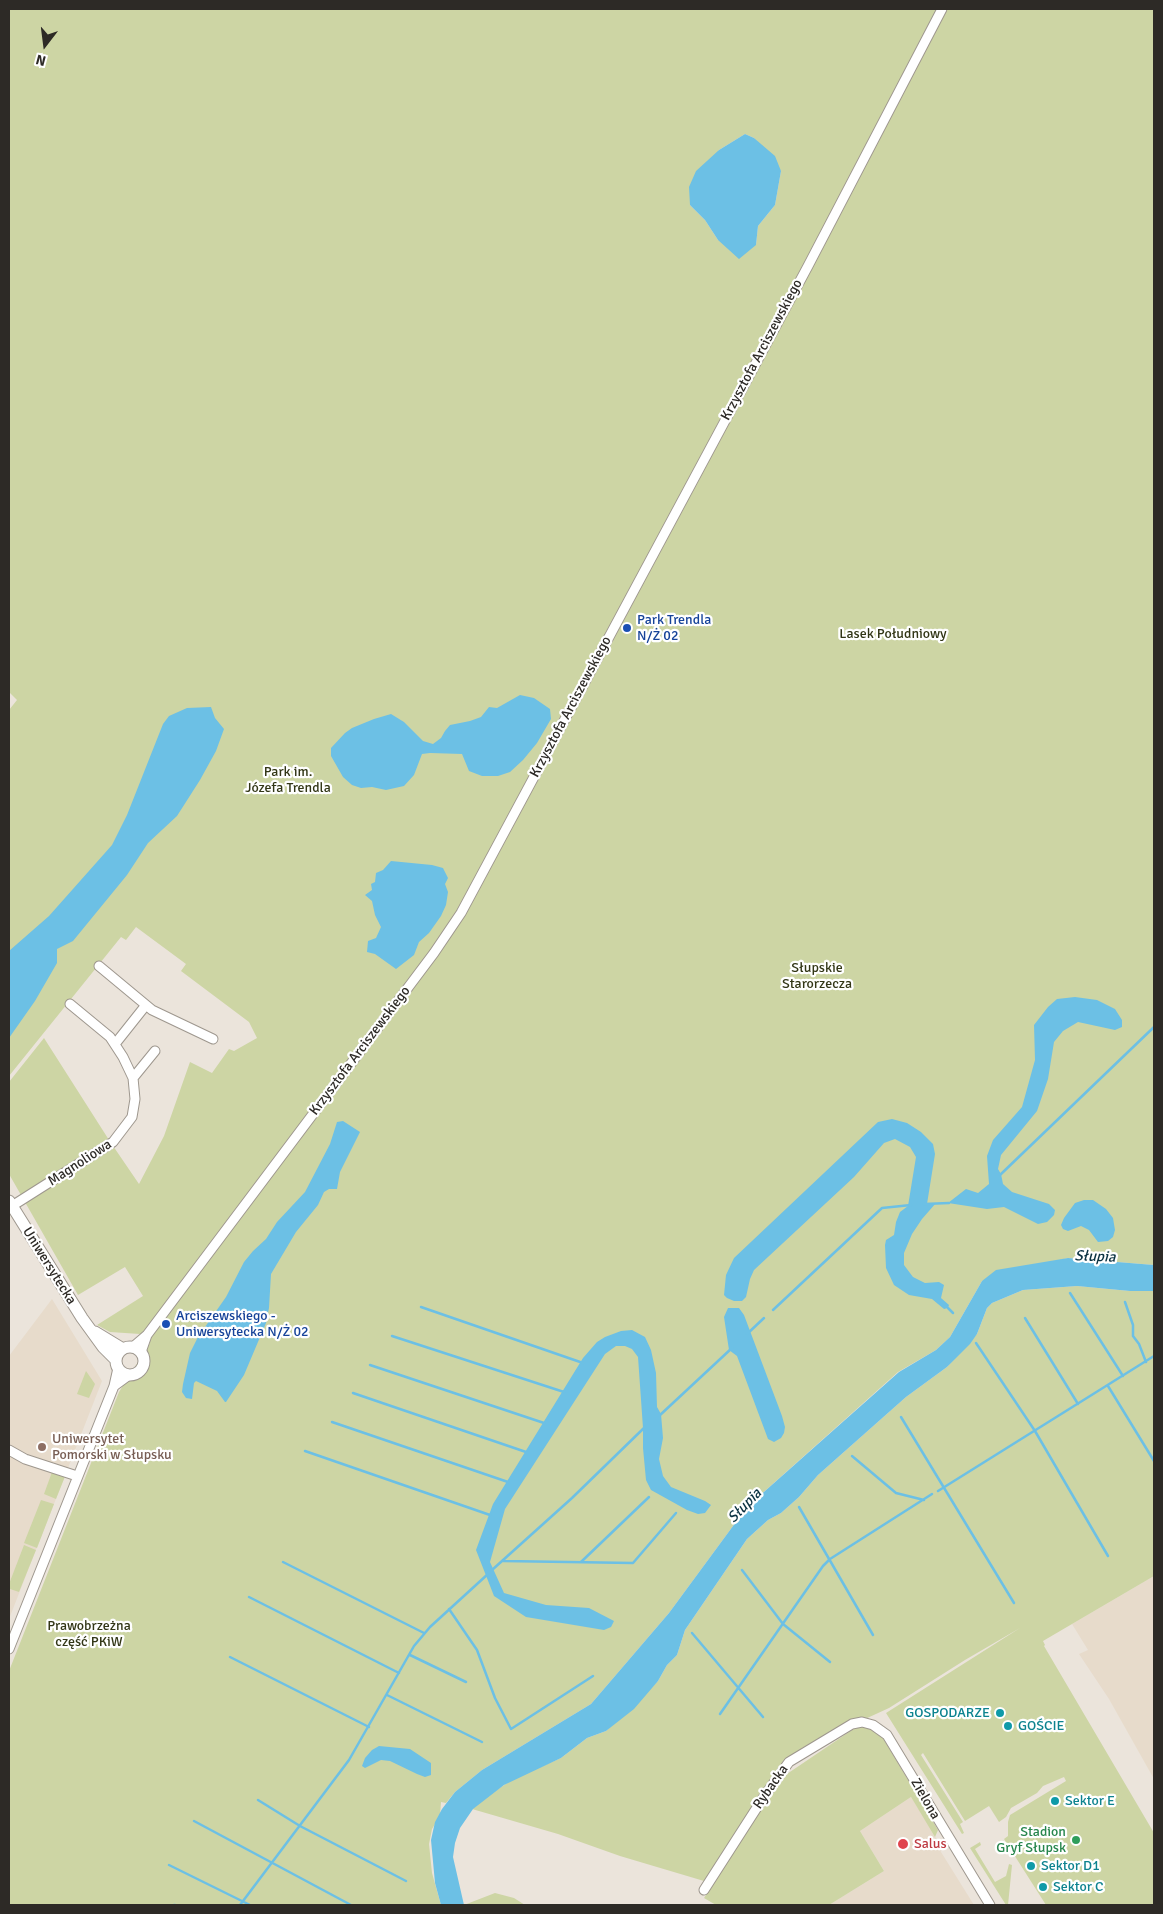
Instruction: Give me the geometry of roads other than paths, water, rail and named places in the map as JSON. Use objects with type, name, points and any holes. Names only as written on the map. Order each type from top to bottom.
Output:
[{"type":"main road","name":"Uniwersytecka","points":[[11,1207],[91,1330],[117,1364]]},
{"type":"main road","name":"Uniwersytecka","points":[[91,1330],[132,1349]]},
{"type":"main road","points":[[132,1349],[143,1356],[144,1366],[138,1374],[128,1376],[120,1372],[117,1364],[120,1352],[132,1349]]},
{"type":"street","name":"Krzysztofa Arciszewskiego","points":[[132,1349],[147,1335],[398,1001],[461,913],[808,266],[942,9]]},
{"type":"street","points":[[99,966],[158,1013],[213,1039]]},
{"type":"street","name":"Magnoliowa","points":[[11,1207],[114,1142],[132,1117],[135,1099],[133,1078],[115,1044],[103,1030],[70,1004]]},
{"type":"street","points":[[115,1044],[146,1005]]},
{"type":"street","points":[[133,1078],[155,1051]]},
{"type":"street","points":[[9,1648],[114,1386],[117,1364]]},
{"type":"street","points":[[114,1386],[128,1376]]},
{"type":"street","points":[[9,1450],[25,1459],[77,1476]]},
{"type":"street","name":"Rybacka","points":[[704,1890],[765,1795],[789,1762],[852,1724],[862,1722],[871,1724]]},
{"type":"street","name":"Zielona","points":[[871,1724],[890,1739],[990,1905]]},
{"type":"water","points":[[745,134],[754,138],[775,156],[781,171],[775,205],[758,226],[756,245],[739,259],[718,240],[705,220],[690,205],[689,187],[696,171],[719,150]]},
{"type":"water","points":[[520,695],[534,698],[550,709],[551,719],[537,743],[523,760],[510,772],[498,776],[482,776],[469,771],[462,754],[430,753],[422,754],[414,775],[404,786],[386,790],[372,787],[361,788],[352,785],[343,777],[331,756],[331,748],[345,733],[374,719],[391,714],[404,722],[423,741],[433,744],[441,738],[450,725],[481,717],[489,707],[497,708]]},
{"type":"water","points":[[211,707],[215,718],[224,729],[216,751],[200,780],[177,816],[148,843],[127,875],[73,941],[57,949],[57,963],[35,1001],[9,1038],[9,951],[49,916],[112,845],[127,815],[163,724],[169,716],[187,708]]},
{"type":"water","points":[[391,861],[432,865],[443,868],[448,878],[445,884],[448,892],[446,905],[441,916],[429,933],[419,942],[414,955],[396,969],[375,954],[367,952],[368,941],[376,938],[381,927],[375,915],[372,901],[365,895],[372,890],[371,884],[375,882],[376,873],[383,870]]},
{"type":"water","points":[[1075,997],[1097,1000],[1115,1009],[1122,1020],[1122,1027],[1115,1030],[1078,1022],[1063,1031],[1054,1042],[1048,1079],[1037,1111],[1001,1155],[998,1169],[1003,1184],[1012,1192],[1049,1204],[1055,1210],[1054,1215],[1047,1222],[1038,1224],[1004,1207],[987,1209],[948,1203],[966,1189],[978,1193],[989,1184],[987,1156],[993,1140],[1022,1107],[1035,1060],[1034,1025],[1057,999]]},
{"type":"water","points":[[892,1119],[907,1123],[921,1132],[933,1144],[935,1154],[927,1204],[936,1203],[912,1234],[904,1253],[904,1265],[913,1277],[925,1283],[939,1282],[944,1285],[941,1298],[949,1305],[948,1308],[944,1309],[932,1299],[909,1295],[894,1285],[886,1268],[886,1240],[894,1235],[900,1212],[908,1206],[916,1157],[910,1147],[895,1139],[884,1143],[854,1177],[754,1270],[746,1297],[742,1301],[734,1301],[727,1298],[724,1295],[726,1275],[734,1258],[878,1122]]},
{"type":"water","points":[[343,1121],[360,1132],[340,1172],[337,1189],[329,1189],[324,1192],[318,1205],[296,1232],[271,1274],[266,1323],[244,1375],[226,1402],[217,1391],[196,1381],[194,1383],[192,1399],[186,1398],[182,1392],[183,1384],[190,1353],[198,1337],[226,1297],[244,1262],[305,1192],[330,1144],[337,1122]]},
{"type":"water","points":[[1093,1200],[1106,1209],[1113,1218],[1115,1230],[1113,1237],[1108,1241],[1098,1242],[1089,1230],[1081,1226],[1068,1231],[1063,1229],[1061,1225],[1064,1218],[1075,1203]]},
{"type":"water","points":[[1068,1258],[1154,1265],[1154,1291],[1130,1291],[1077,1286],[1023,1290],[992,1303],[987,1308],[977,1334],[970,1344],[947,1367],[906,1397],[818,1475],[799,1497],[781,1513],[768,1520],[747,1539],[685,1630],[677,1655],[667,1665],[658,1681],[634,1709],[606,1731],[587,1738],[561,1758],[504,1785],[473,1809],[460,1828],[453,1857],[464,1905],[441,1905],[435,1883],[431,1840],[435,1822],[455,1792],[482,1770],[591,1704],[669,1613],[747,1507],[899,1372],[936,1350],[950,1337],[982,1281],[996,1270]]},
{"type":"water","points":[[728,1308],[739,1308],[744,1315],[782,1416],[785,1427],[784,1433],[781,1438],[774,1442],[768,1439],[737,1356],[729,1350],[724,1317]]},
{"type":"water","points":[[632,1330],[645,1337],[651,1350],[656,1373],[657,1407],[661,1414],[663,1438],[659,1459],[663,1476],[671,1487],[711,1505],[705,1513],[698,1514],[651,1490],[646,1480],[638,1357],[632,1349],[625,1346],[616,1346],[605,1354],[505,1509],[490,1562],[504,1593],[546,1605],[589,1608],[614,1621],[611,1627],[604,1630],[526,1617],[494,1596],[476,1550],[493,1504],[583,1358],[597,1342],[605,1337],[621,1331]]},
{"type":"water","points":[[379,1746],[410,1749],[431,1763],[431,1775],[425,1777],[390,1761],[381,1760],[365,1768],[362,1766],[365,1758],[372,1750]]},
{"type":"waterway","points":[[1000,1175],[1154,1027]]},
{"type":"waterway","points":[[924,1204],[949,1203]]},
{"type":"waterway","points":[[773,1310],[882,1208],[911,1205]]},
{"type":"waterway","points":[[1070,1293],[1123,1376]]},
{"type":"waterway","points":[[1125,1302],[1133,1325],[1133,1336],[1139,1344],[1146,1362]]},
{"type":"waterway","points":[[421,1307],[583,1363]]},
{"type":"waterway","points":[[948,1308],[953,1313]]},
{"type":"waterway","points":[[747,1334],[764,1318]]},
{"type":"waterway","points":[[1025,1318],[1078,1404]]},
{"type":"waterway","points":[[392,1336],[564,1392]]},
{"type":"waterway","points":[[976,1343],[1035,1431],[1108,1556]]},
{"type":"waterway","points":[[659,1416],[732,1348]]},
{"type":"waterway","points":[[938,1491],[1154,1356]]},
{"type":"waterway","points":[[370,1365],[544,1423]]},
{"type":"waterway","points":[[1108,1386],[1154,1461]]},
{"type":"waterway","points":[[353,1393],[526,1452]]},
{"type":"waterway","points":[[901,1417],[1014,1603]]},
{"type":"waterway","points":[[332,1422],[508,1482]]},
{"type":"waterway","points":[[492,1570],[572,1498],[645,1427]]},
{"type":"waterway","points":[[305,1451],[490,1515]]},
{"type":"waterway","points":[[852,1456],[896,1493],[924,1500]]},
{"type":"waterway","points":[[720,1714],[823,1566],[830,1559],[932,1494]]},
{"type":"waterway","points":[[581,1562],[649,1497]]},
{"type":"waterway","points":[[799,1507],[873,1635]]},
{"type":"waterway","points":[[503,1561],[633,1563],[676,1513]]},
{"type":"waterway","points":[[283,1562],[424,1633]]},
{"type":"waterway","points":[[742,1570],[783,1624],[830,1662]]},
{"type":"waterway","points":[[240,1905],[349,1760],[414,1646],[430,1627],[488,1574]]},
{"type":"waterway","points":[[249,1597],[399,1673]]},
{"type":"waterway","points":[[449,1609],[477,1650],[495,1698],[511,1729],[593,1676]]},
{"type":"waterway","points":[[692,1633],[763,1717]]},
{"type":"waterway","points":[[410,1655],[466,1682]]},
{"type":"waterway","points":[[230,1657],[369,1727]]},
{"type":"waterway","points":[[387,1695],[482,1742]]},
{"type":"waterway","points":[[258,1800],[300,1826],[406,1881]]},
{"type":"waterway","points":[[194,1821],[351,1905]]},
{"type":"waterway","points":[[169,1865],[250,1905]]},
{"type":"place","name":"Park Trendla N/Ż 02","points":[[627,628]]},
{"type":"place","name":"Arciszewskiego - Uniwersytecka N/Ż 02","points":[[166,1324]]},
{"type":"place","name":"Uniwersytet Pomorski w Słupsku","points":[[42,1447]]},
{"type":"place","name":"GOSPODARZE","points":[[1000,1713]]},
{"type":"place","name":"GOŚCIE","points":[[1008,1726]]},
{"type":"place","name":"Sektor E","points":[[1055,1801]]},
{"type":"place","name":"Stadion Gryf Słupsk","points":[[1076,1840]]},
{"type":"place","name":"Salus","points":[[903,1844]]},
{"type":"place","name":"Sektor D1","points":[[1031,1866]]},
{"type":"place","name":"Sektor C","points":[[1043,1887]]},
{"type":"park label","name":"Lasek Południowy","points":[[893,634]]},
{"type":"park label","name":"Park im. Józefa Trendla","points":[[288,780]]},
{"type":"park label","name":"Słupskie Starorzecza","points":[[817,976]]},
{"type":"park label","name":"Prawobrzeżna część PKiW","points":[[89,1634]]},
{"type":"water label","name":"Słupia","points":[[1095,1257]]},
{"type":"water label","name":"Słupia","points":[[745,1506]]}]
